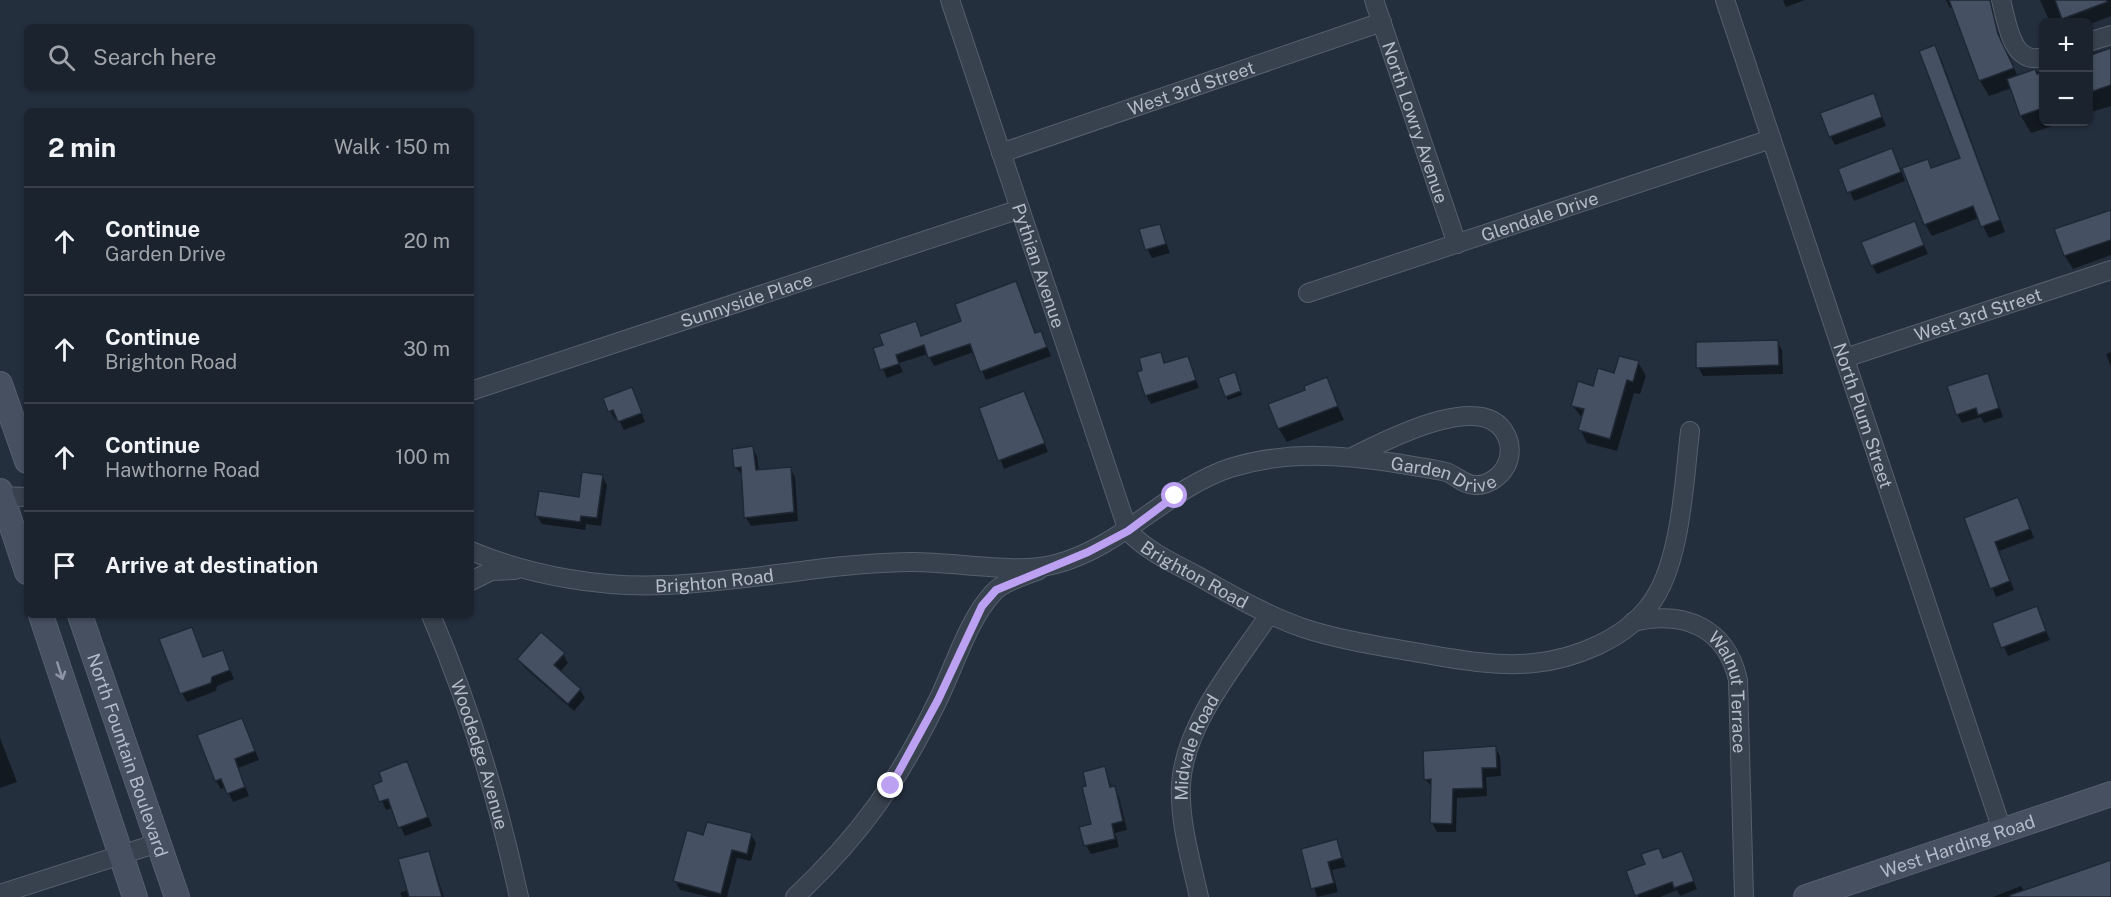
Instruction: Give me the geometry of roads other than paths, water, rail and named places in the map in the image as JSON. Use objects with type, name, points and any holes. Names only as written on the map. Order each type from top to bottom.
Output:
[{"type":"street","name":"Pythian Avenue","points":[[950,0],[1128,531]]},
{"type":"street","name":"North Lowry Avenue","points":[[1374,0],[1458,244]]},
{"type":"street","name":"North Plum Street","points":[[1725,0],[2002,830]]},
{"type":"street","points":[[2001,0],[2012,42],[2028,57],[2039,57]]},
{"type":"street","name":"West 3rd Street","points":[[1001,153],[1382,22]]},
{"type":"street","points":[[2093,40],[2111,34]]},
{"type":"street","name":"Glendale Drive","points":[[1308,293],[1771,139]]},
{"type":"street","name":"Sunnyside Place","points":[[474,390],[1020,209]]},
{"type":"street","name":"West 3rd Street","points":[[1845,358],[2111,270]]},
{"type":"street","points":[[3,393],[24,423]]},
{"type":"street","points":[[3,393],[24,452]]},
{"type":"street","name":"Garden Drive","points":[[1128,531],[1175,496],[1206,478],[1230,469],[1299,455],[1354,456],[1449,472],[1463,482],[1475,485],[1488,483],[1498,476],[1506,465],[1510,453],[1504,430],[1496,422],[1476,416],[1458,416],[1390,438],[1354,456]]},
{"type":"street","points":[[1633,622],[1649,607],[1667,576],[1673,551],[1690,431]]},
{"type":"street","points":[[24,497],[1,494],[24,563]]},
{"type":"street","name":"Brighton Road","points":[[474,552],[524,569],[621,585],[665,585],[854,565],[911,562],[1032,567],[1056,564],[1088,552],[1128,531],[1143,546],[1269,615],[1307,629],[1361,642],[1499,664],[1533,663],[1586,651],[1633,622]]},
{"type":"street","points":[[795,897],[828,866],[867,821],[891,786],[938,700],[982,606],[996,590],[1056,564]]},
{"type":"street","points":[[474,580],[491,571],[524,569]]},
{"type":"street","name":"Midvale Road","points":[[1199,897],[1182,814],[1181,786],[1184,759],[1192,736],[1210,705],[1269,615]]},
{"type":"street","name":"Walnut Terrace","points":[[1633,622],[1667,617],[1699,626],[1715,636],[1734,663],[1738,680],[1743,897]]},
{"type":"street","name":"North Fountain Boulevard","points":[[42,618],[135,897]]},
{"type":"street","name":"North Fountain Boulevard","points":[[81,618],[177,897]]},
{"type":"street","name":"Woodedge Avenue","points":[[432,618],[489,776],[519,897]]},
{"type":"street","points":[[445,618],[446,651]]},
{"type":"street","name":"West Harding Road","points":[[1806,897],[2111,795]]},
{"type":"street","points":[[0,894],[158,843]]}]
